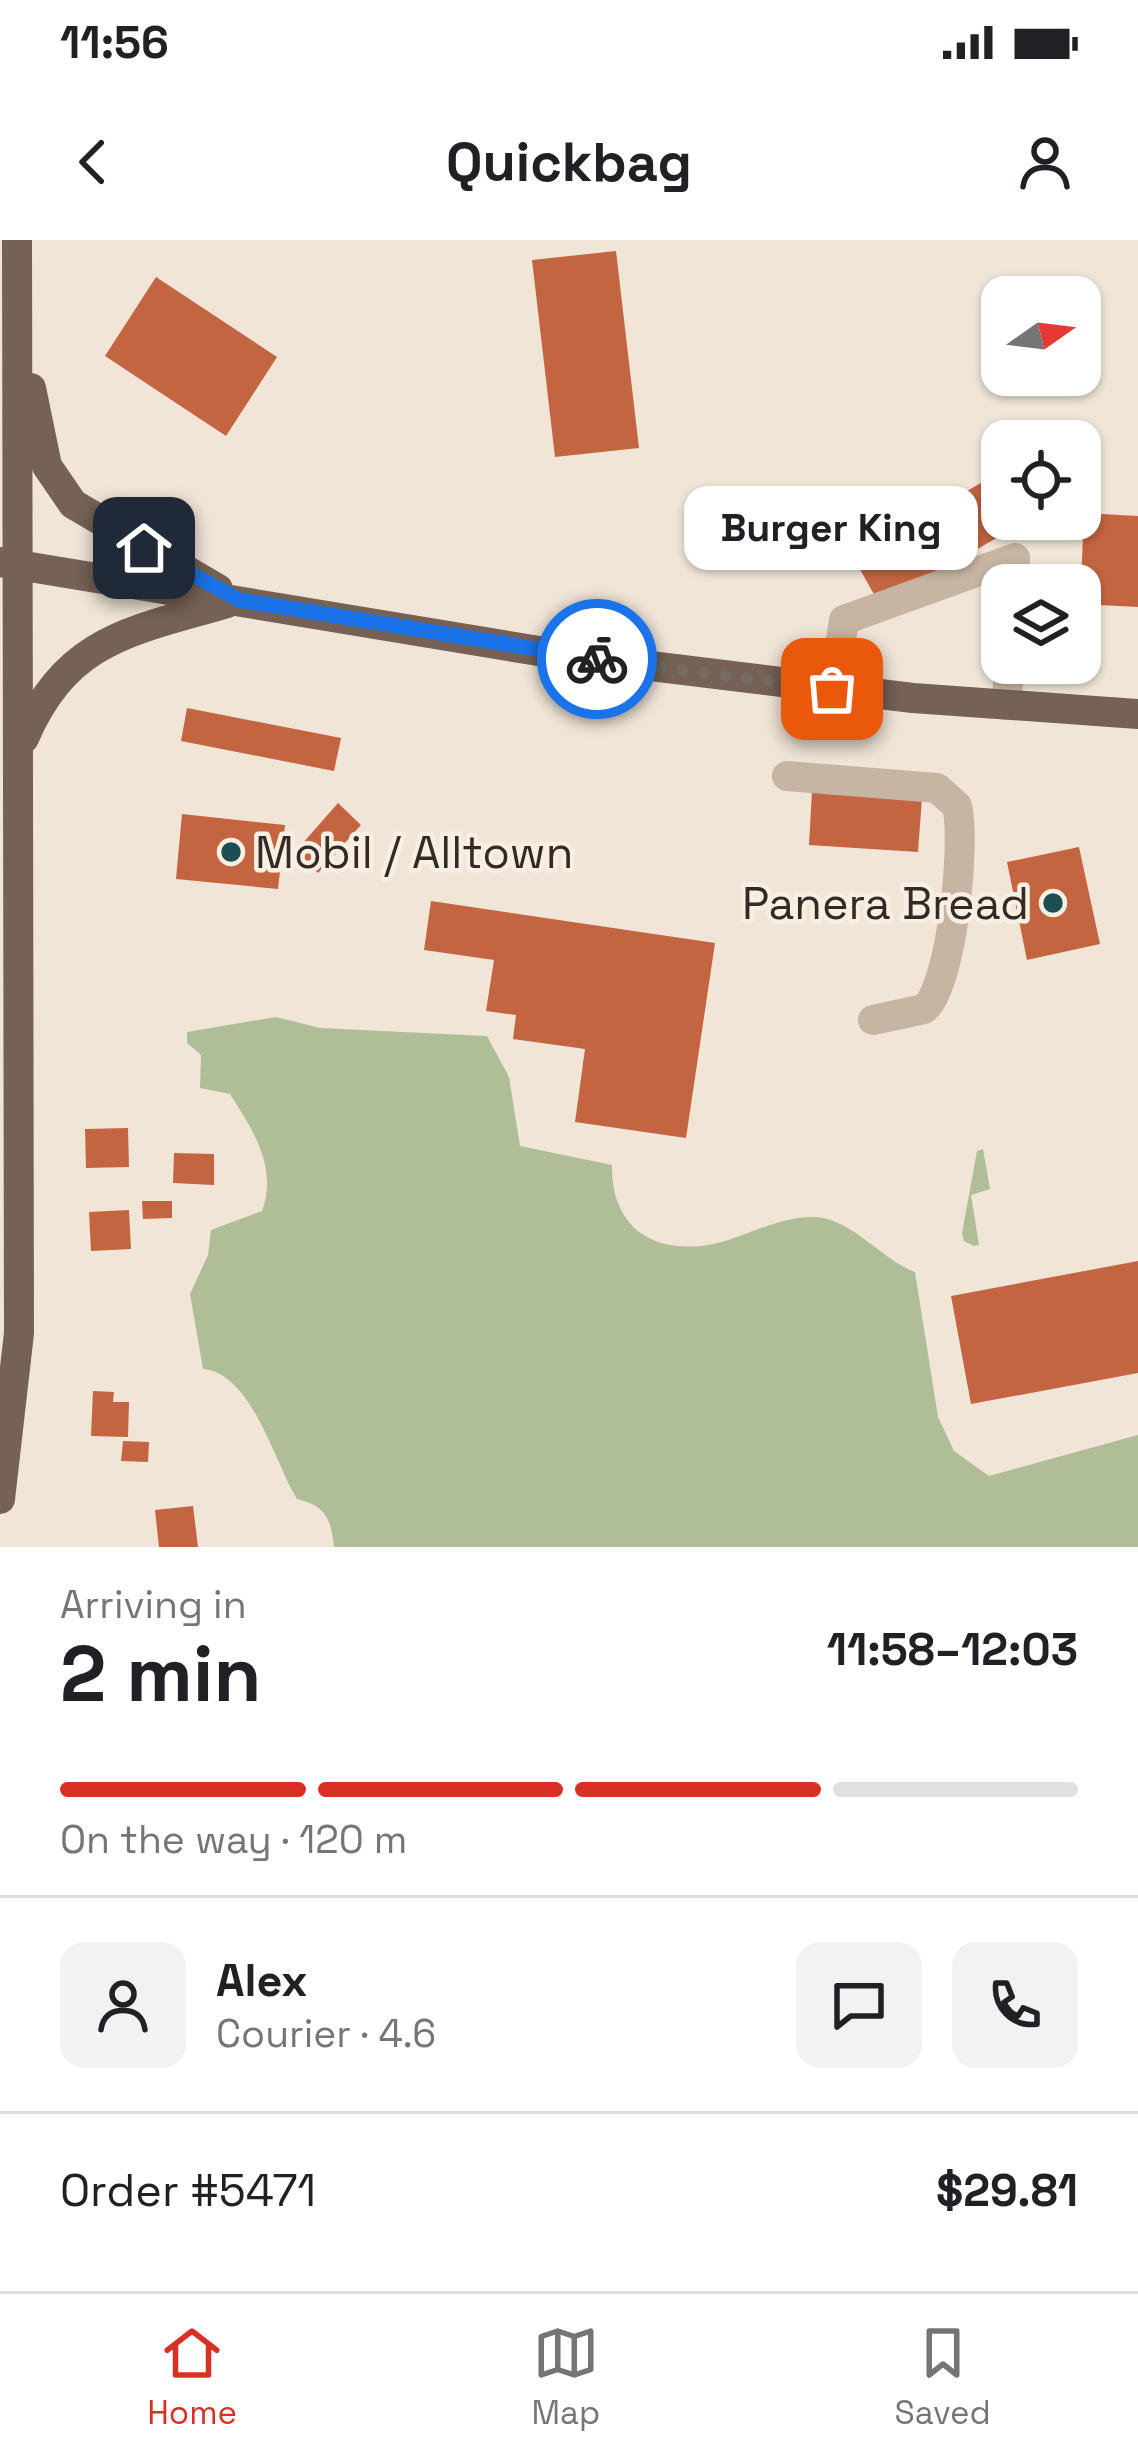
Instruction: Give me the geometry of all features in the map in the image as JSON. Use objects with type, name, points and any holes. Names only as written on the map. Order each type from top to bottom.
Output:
[{"type":"main road","points":[[17,240],[8,563],[20,747]]},
{"type":"main road","points":[[0,399],[17,308]]},
{"type":"main road","points":[[17,308],[42,448],[64,494],[86,516],[239,600]]},
{"type":"main road","points":[[8,563],[569,656],[832,689],[1138,714]]},
{"type":"main road","points":[[0,1499],[20,1333],[10,785],[20,747],[35,711],[80,656],[117,635],[239,600]]},
{"type":"main road","points":[[0,691],[20,747]]},
{"type":"lane","points":[[832,689],[844,620],[981,570]]},
{"type":"lane","points":[[1007,705],[1008,684]]},
{"type":"lane","points":[[787,776],[938,788],[957,806],[961,846],[941,987],[936,999],[918,1011],[873,1020]]},
{"type":"green space","points":[[276,1017],[320,1028],[487,1036],[509,1077],[520,1146],[612,1165],[618,1204],[627,1219],[638,1231],[668,1245],[708,1245],[803,1217],[843,1225],[915,1272],[938,1417],[954,1451],[989,1476],[1138,1435],[1138,1547],[334,1547],[325,1515],[297,1499],[248,1402],[220,1374],[203,1369],[190,1294],[208,1255],[211,1230],[262,1211],[267,1180],[261,1150],[230,1094],[200,1088],[201,1055],[187,1043],[187,1032]]},
{"type":"green space","points":[[983,1149],[990,1189],[971,1195],[979,1245],[974,1246],[964,1241],[962,1233],[977,1151]]},
{"type":"building","points":[[616,251],[639,448],[555,457],[532,260]]},
{"type":"building","points":[[156,277],[277,357],[226,436],[105,356]]},
{"type":"building","points":[[981,483],[981,540],[993,540],[880,605],[853,557]]},
{"type":"building","points":[[1101,514],[1138,516],[1138,607],[1101,605],[1101,564],[1082,564],[1083,540],[1101,540]]},
{"type":"building","points":[[187,708],[341,738],[334,771],[181,741]]},
{"type":"building","points":[[812,791],[922,798],[918,852],[809,845]]},
{"type":"building","points":[[338,803],[361,825],[318,873],[295,852]]},
{"type":"building","name":"Mobil / Alltown","points":[[182,814],[285,825],[278,889],[176,879]]},
{"type":"building","name":"Panera Bread","points":[[1079,847],[1100,944],[1027,960],[1007,862]]},
{"type":"building","points":[[431,901],[715,943],[686,1138],[575,1122],[585,1049],[513,1039],[516,1015],[486,1011],[494,960],[424,950]]},
{"type":"building","points":[[128,1128],[129,1167],[86,1168],[85,1129]]},
{"type":"building","points":[[174,1153],[214,1154],[214,1185],[173,1183]]},
{"type":"building","points":[[142,1201],[172,1201],[172,1218],[143,1219]]},
{"type":"building","points":[[129,1210],[131,1249],[91,1251],[89,1212]]},
{"type":"building","points":[[1138,1261],[1138,1373],[971,1404],[951,1296]]},
{"type":"building","points":[[93,1391],[114,1392],[113,1402],[129,1402],[128,1437],[91,1436]]},
{"type":"building","points":[[123,1441],[149,1442],[148,1462],[121,1461]]},
{"type":"building","points":[[193,1506],[198,1547],[159,1547],[155,1510]]},
{"type":"way so far","points":[[597,659],[832,689]]},
{"type":"place","name":"Burger King","points":[[832,689]]},
{"type":"place","name":"Mobil / Alltown","points":[[231,852]]},
{"type":"place","name":"Panera Bread","points":[[1053,903]]},
{"type":"route","points":[[144,548],[239,600],[597,659]]}]
